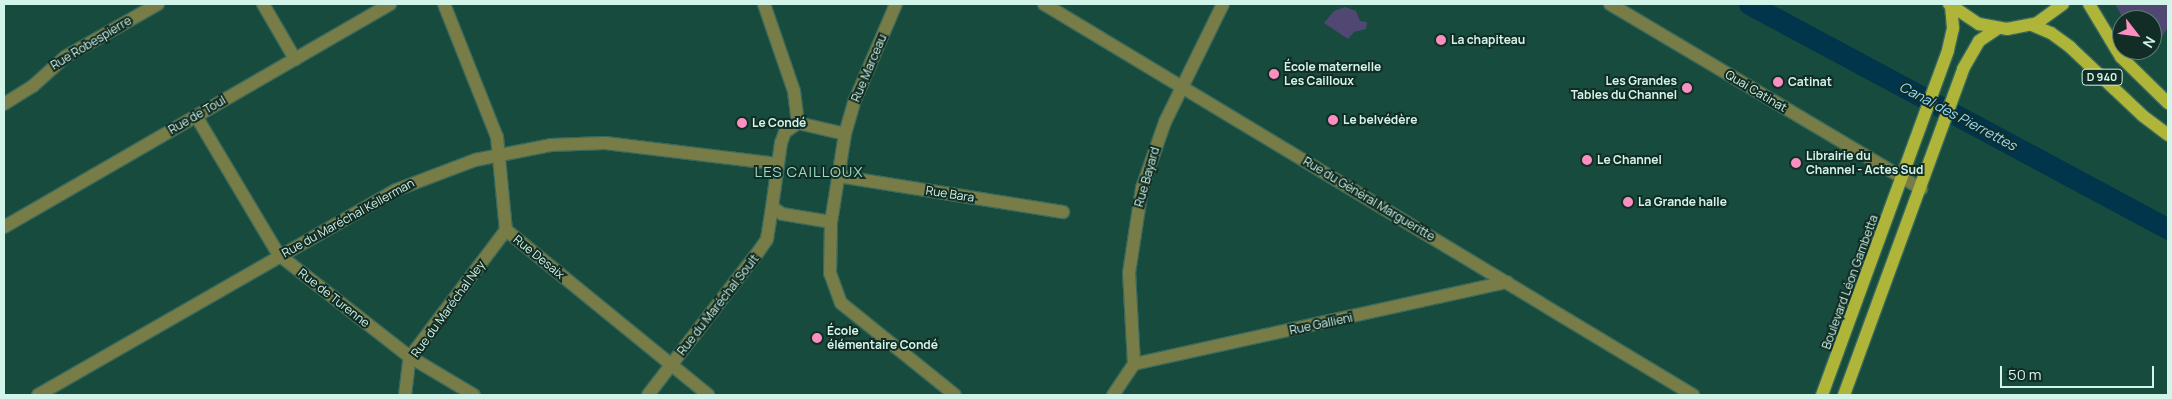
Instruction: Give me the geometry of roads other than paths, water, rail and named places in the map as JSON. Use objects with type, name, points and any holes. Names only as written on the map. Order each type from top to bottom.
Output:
[{"type":"main road","points":[[1950,5],[1970,20],[1997,29],[2032,25],[2063,4]]},
{"type":"main road","name":"D 940","points":[[2089,4],[2121,57],[2168,103]]},
{"type":"main road","name":"Boulevard Léon Gambetta","points":[[1822,395],[1943,65],[1952,35],[1950,5]]},
{"type":"main road","name":"D 940","points":[[2032,25],[2051,33],[2070,47],[2136,110],[2168,135]]},
{"type":"main road","points":[[1844,395],[1933,157],[1959,80],[1976,46],[1997,29]]},
{"type":"street","name":"Rue Robespierre","points":[[4,104],[33,86],[65,57],[158,4]]},
{"type":"street","points":[[263,4],[295,59]]},
{"type":"street","name":"Rue de Toul","points":[[4,227],[390,4]]},
{"type":"street","name":"Rue Desaix","points":[[444,4],[492,121],[500,154],[506,230],[708,395]]},
{"type":"street","points":[[764,4],[794,91],[798,123],[845,134]]},
{"type":"street","name":"Rue Marceau","points":[[896,4],[855,100],[845,134],[831,222],[830,272],[841,303],[955,395]]},
{"type":"street","name":"Rue du Général Margueritte","points":[[1044,4],[1693,395]]},
{"type":"street","name":"Rue Bayard","points":[[1134,364],[1129,291],[1132,241],[1152,152],[1181,86],[1224,4]]},
{"type":"street","name":"Quai Catinat","points":[[1610,4],[1903,178]]},
{"type":"street","name":"Rue de Turenne","points":[[196,116],[279,256],[410,357],[474,395]]},
{"type":"street","name":"Rue du Maréchal Soult","points":[[648,395],[767,239],[778,164],[786,132],[798,123]]},
{"type":"street","name":"Rue du Maréchal Kellerman","points":[[38,395],[279,256],[420,179],[500,154],[551,145],[605,143],[778,164]]},
{"type":"street","name":"Rue Bara","points":[[838,176],[1063,212]]},
{"type":"street","points":[[1903,178],[1921,189]]},
{"type":"street","points":[[772,207],[782,214],[831,222]]},
{"type":"street","name":"Rue du Maréchal Ney","points":[[405,395],[410,357],[506,230]]},
{"type":"street","name":"Rue Gallieni","points":[[1134,364],[1507,282]]},
{"type":"street","points":[[1113,395],[1134,364]]},
{"type":"waterway","name":"Canal des Pierrettes","points":[[1749,4],[2168,229]]},
{"type":"place","name":"La chapiteau","points":[[1441,40]]},
{"type":"place","name":"École maternelle Les Cailloux","points":[[1274,74]]},
{"type":"place","name":"Catinat","points":[[1778,82]]},
{"type":"place","name":"Les Grandes Tables du Channel","points":[[1687,88]]},
{"type":"place","name":"Le belvédère","points":[[1333,120]]},
{"type":"place","name":"Le Condé","points":[[742,123]]},
{"type":"place","name":"Le Channel","points":[[1587,160]]},
{"type":"place","name":"Librairie du Channel - Actes Sud","points":[[1796,163]]},
{"type":"place","name":"La Grande halle","points":[[1628,202]]},
{"type":"place","name":"École élémentaire Condé","points":[[817,338]]},
{"type":"district","name":"LES CAILLOUX","points":[[809,172]]}]
